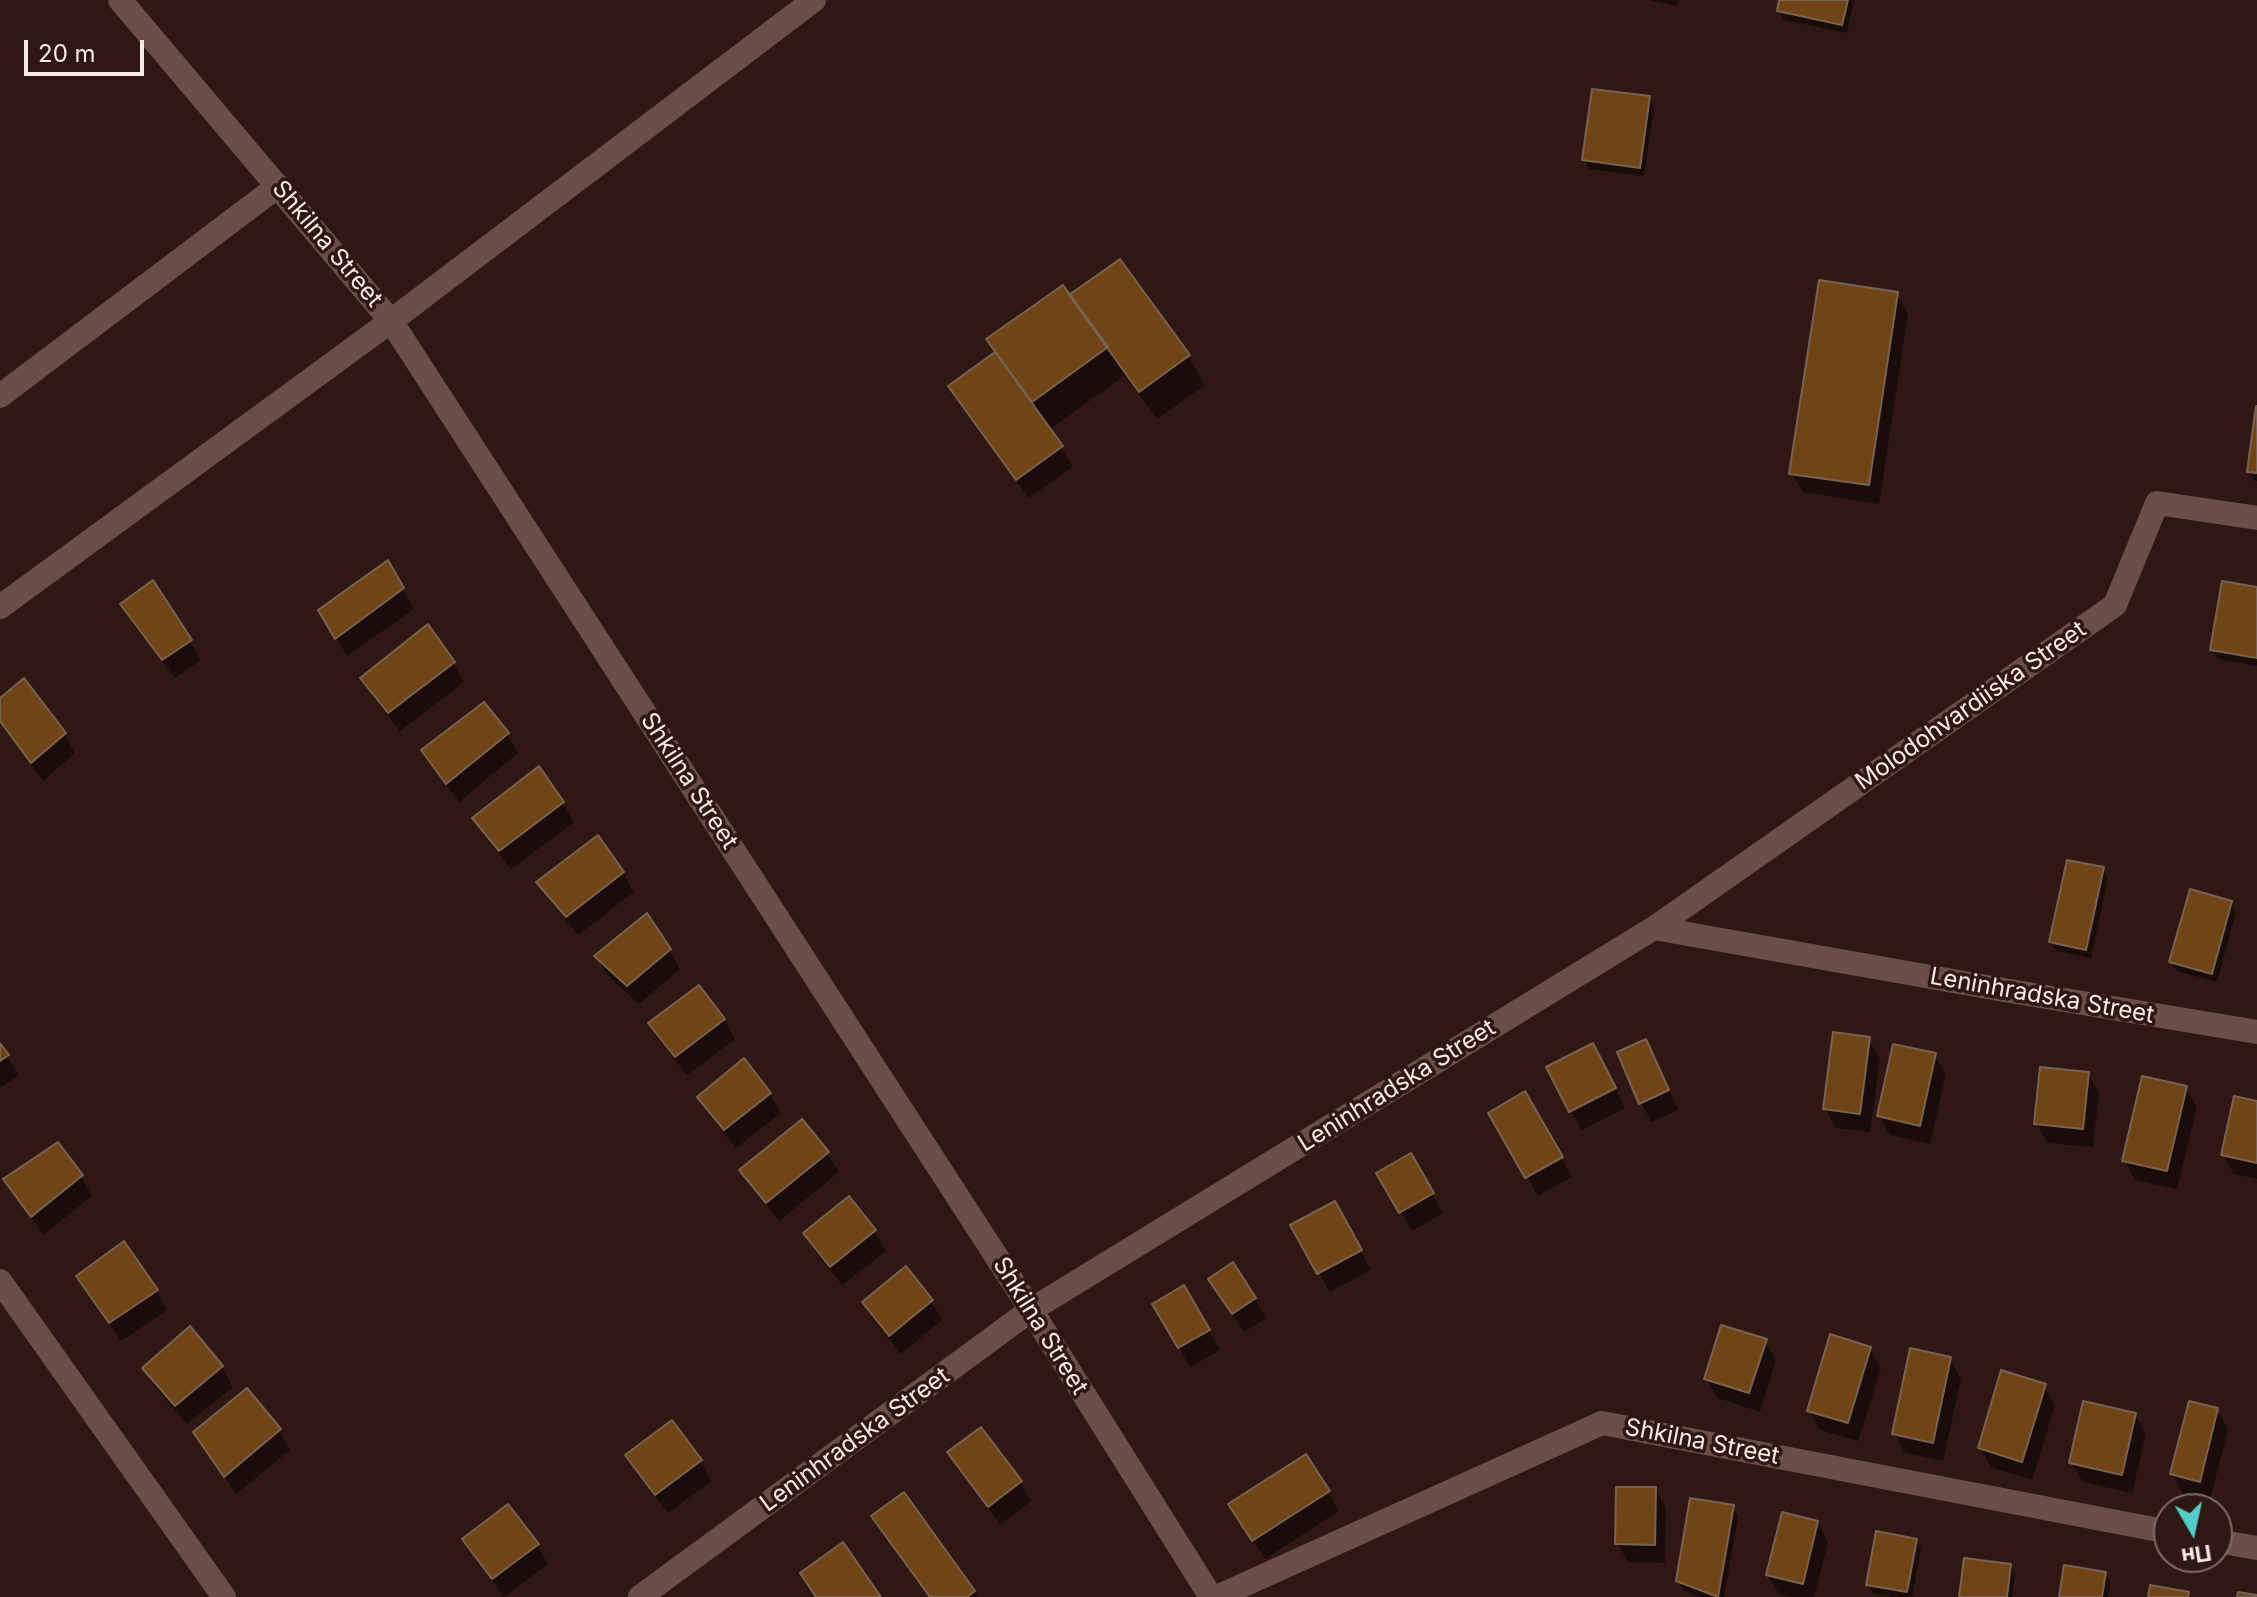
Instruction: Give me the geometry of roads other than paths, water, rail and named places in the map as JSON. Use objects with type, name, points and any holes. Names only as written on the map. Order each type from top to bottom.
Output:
[{"type":"street","name":"Shkilna Street","points":[[120,0],[391,321],[1031,1310],[1211,1597]]},
{"type":"street","points":[[0,607],[391,321],[814,0]]},
{"type":"street","points":[[0,396],[278,186]]},
{"type":"street","name":"Molodohvardiiska Street","points":[[1654,928],[2115,605],[2157,503],[2257,518]]},
{"type":"street","name":"Leninhradska Street","points":[[640,1597],[1031,1310],[1654,928],[2257,1032]]},
{"type":"street","points":[[0,1281],[224,1597]]},
{"type":"street","name":"Shkilna Street","points":[[1217,1597],[1602,1423],[2153,1529]]},
{"type":"street","points":[[2233,1544],[2257,1548]]}]
